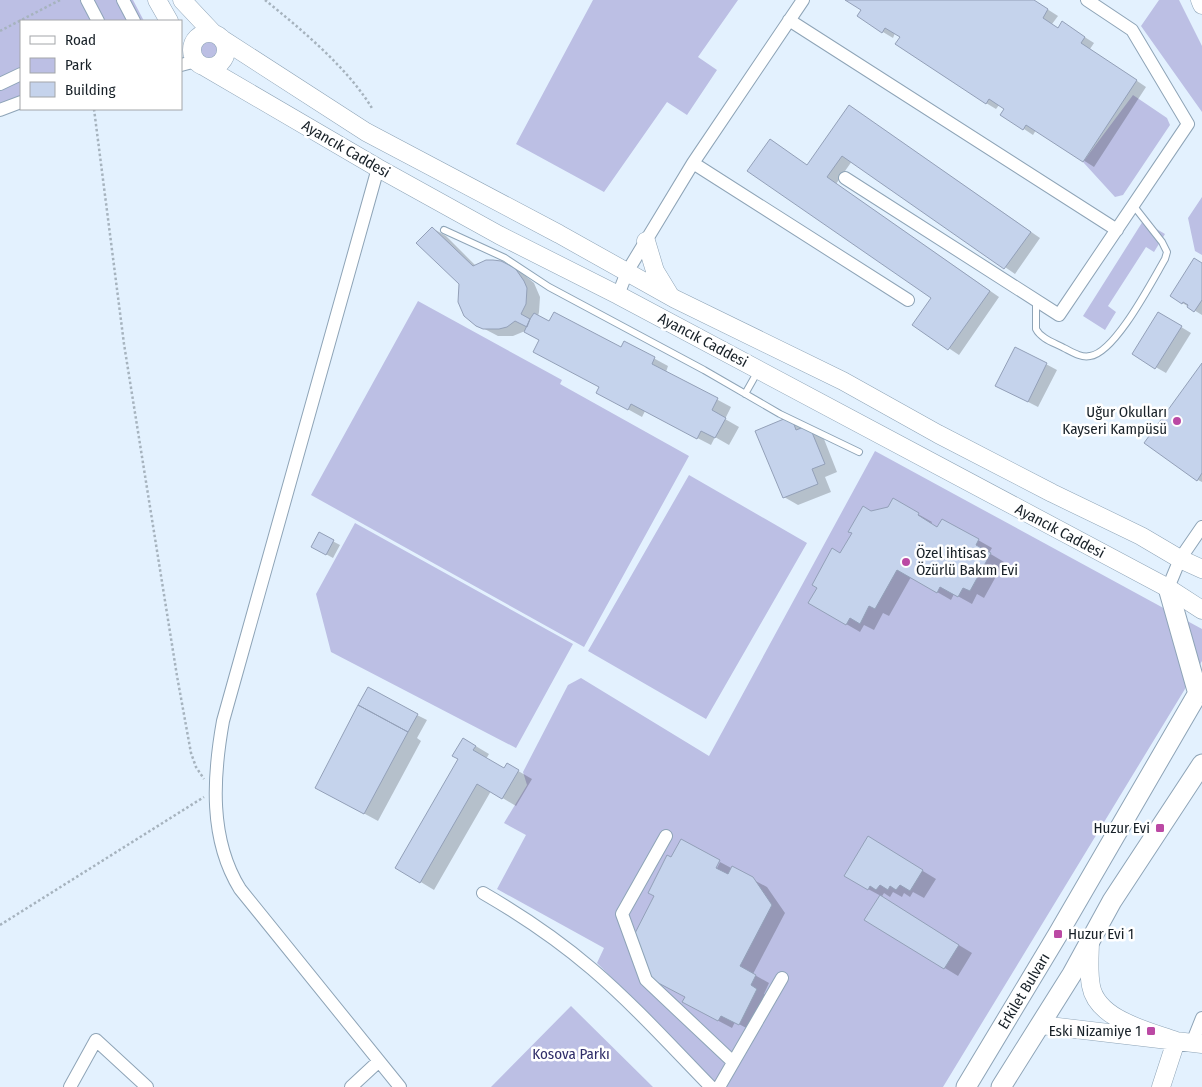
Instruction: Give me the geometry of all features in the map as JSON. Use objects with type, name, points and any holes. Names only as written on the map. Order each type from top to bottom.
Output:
[{"type":"main road","points":[[1168,588],[1201,690]]},
{"type":"main road","name":"Erkilet Bulvarı","points":[[966,1087],[1054,942],[1201,690]]},
{"type":"main road","name":"Erkilet Bulvarı","points":[[1001,1087],[1072,974],[1112,902],[1200,772]]},
{"type":"street","points":[[87,0],[97,20]]},
{"type":"street","points":[[123,0],[133,20]]},
{"type":"street","points":[[157,0],[168,20]]},
{"type":"street","name":"Ayancık Caddesi","points":[[182,0],[217,36],[366,132],[670,296],[843,381],[956,443],[1052,493],[1141,536],[1180,559],[1202,569]]},
{"type":"street","points":[[618,295],[627,272],[693,163],[803,0]]},
{"type":"street","points":[[845,178],[1059,315],[1188,124],[1132,30],[1087,0]]},
{"type":"street","points":[[1200,0],[1202,5]]},
{"type":"street","points":[[789,20],[1116,230]]},
{"type":"street","points":[[207,33],[217,36],[226,48],[224,59],[216,66],[194,62],[192,46],[197,37],[207,33]]},
{"type":"street","name":"Ayancık Caddesi","points":[[182,43],[194,62],[378,168],[499,235],[618,295],[1168,588],[1202,610]]},
{"type":"street","points":[[0,84],[20,74]]},
{"type":"street","points":[[0,110],[20,102]]},
{"type":"street","points":[[693,163],[908,300]]},
{"type":"street","points":[[378,168],[223,721],[216,789],[220,839],[226,863],[232,877],[400,1087]]},
{"type":"street","points":[[646,241],[655,271],[670,296]]},
{"type":"street","points":[[1168,588],[1180,559],[1202,527]]},
{"type":"street","points":[[666,836],[622,914],[646,980],[733,1062]]},
{"type":"street","points":[[482,893],[539,928],[593,970],[619,993],[711,1087]]},
{"type":"street","points":[[1090,939],[1091,987],[1101,1005],[1119,1020],[1190,1043]]},
{"type":"street","points":[[719,1087],[782,978]]},
{"type":"street","points":[[1161,1087],[1190,1043],[1202,1018]]},
{"type":"street","points":[[1041,1025],[1190,1043]]},
{"type":"street","points":[[70,1087],[96,1040],[147,1087]]},
{"type":"street","points":[[351,1087],[379,1061]]},
{"type":"lane","points":[[1036,300],[1036,329],[1038,333],[1048,340],[1075,354],[1086,357],[1092,356],[1109,344],[1127,323],[1165,260],[1167,252],[1162,242],[1133,205]]},
{"type":"lane","points":[[444,230],[505,258],[549,287],[704,370],[780,414],[859,452]]},
{"type":"lane","points":[[745,394],[758,370]]},
{"type":"path","points":[[21,20],[60,0]]},
{"type":"path","points":[[265,0],[294,24],[349,76],[373,110]]},
{"type":"path","points":[[0,31],[20,21]]},
{"type":"path","points":[[0,925],[216,789],[201,776],[191,753],[124,344],[94,110]]},
{"type":"green space","points":[[0,0],[133,0],[143,20],[20,20],[20,104],[0,113]]},
{"type":"green space","points":[[593,0],[738,0],[698,57],[717,70],[687,115],[667,102],[604,192],[516,144]]},
{"type":"green space","points":[[1159,0],[1179,0],[1202,46],[1202,112],[1141,26]]},
{"type":"green space","points":[[209,41],[217,46],[218,50],[213,58],[209,59],[201,54],[200,50],[205,42]]},
{"type":"green space","points":[[1133,95],[1167,118],[1170,125],[1123,195],[1115,197],[1083,162]]},
{"type":"green space","points":[[1202,197],[1202,255],[1195,251],[1188,218]]},
{"type":"green space","points":[[1143,221],[1165,234],[1154,252],[1146,247],[1108,306],[1116,312],[1105,330],[1083,316]]},
{"type":"green space","points":[[418,301],[562,380],[560,384],[689,456],[584,647],[311,495]]},
{"type":"green space","points":[[875,451],[1202,629],[1202,661],[943,1087],[720,1087],[597,963],[604,948],[497,889],[526,835],[504,823],[527,785],[523,772],[568,685],[581,678],[709,756]]},
{"type":"green space","points":[[689,475],[807,543],[706,719],[588,651]]},
{"type":"green space","points":[[355,523],[573,644],[516,748],[331,652],[316,594]]},
{"type":"green space","name":"Kosova Parkı","points":[[571,1006],[653,1087],[491,1087]]},
{"type":"building","points":[[845,0],[1034,0],[1048,9],[1043,18],[1058,28],[1062,21],[1085,37],[1081,43],[1137,80],[1083,162],[1026,125],[1023,130],[1000,115],[1004,109],[989,99],[986,104],[895,44],[900,37],[885,28],[882,33],[857,16],[861,10]]},
{"type":"building","points":[[849,105],[1031,232],[1004,269],[842,156],[827,177],[990,291],[948,350],[912,325],[931,298],[747,171],[770,139],[807,165]]},
{"type":"building","points":[[432,227],[473,266],[486,260],[493,260],[501,261],[515,268],[527,288],[526,304],[521,314],[530,319],[527,327],[515,321],[507,327],[499,329],[483,329],[464,316],[458,302],[459,284],[416,243]]},
{"type":"building","points":[[1194,258],[1202,263],[1202,300],[1194,312],[1187,307],[1188,305],[1183,302],[1182,304],[1170,296]]},
{"type":"building","points":[[554,312],[621,347],[624,341],[655,357],[652,364],[718,398],[712,410],[726,418],[715,438],[701,431],[697,439],[631,404],[628,410],[596,393],[599,387],[533,352],[539,340],[524,332],[530,319],[534,313],[549,321]]},
{"type":"building","points":[[1158,312],[1182,326],[1155,369],[1132,354]]},
{"type":"building","points":[[1015,347],[1047,363],[1028,402],[995,386]]},
{"type":"building","points":[[1202,363],[1202,473],[1197,481],[1144,443]]},
{"type":"building","points":[[791,416],[796,430],[809,425],[825,464],[812,469],[818,484],[783,498],[755,431]]},
{"type":"building","name":"Özel ihtisas Özürlü Bakım Evi","points":[[893,498],[919,513],[918,515],[937,527],[942,519],[979,539],[976,545],[991,553],[970,591],[963,588],[958,597],[940,587],[937,593],[897,570],[875,609],[869,606],[860,624],[850,618],[846,625],[808,603],[817,588],[812,585],[832,548],[840,553],[852,533],[848,532],[863,506],[871,511],[888,507]]},
{"type":"building","points":[[319,532],[334,540],[326,555],[311,547]]},
{"type":"building","points":[[368,687],[418,714],[408,732],[358,705]]},
{"type":"building","points":[[358,705],[408,732],[364,814],[315,788]]},
{"type":"building","points":[[463,738],[476,746],[473,750],[504,768],[507,763],[519,770],[502,799],[477,784],[420,883],[395,868],[458,759],[452,756]]},
{"type":"building","points":[[868,836],[923,870],[910,891],[900,885],[896,890],[890,886],[888,890],[880,885],[876,890],[870,886],[868,890],[844,876]]},
{"type":"building","points":[[681,839],[720,860],[716,868],[728,874],[732,866],[753,877],[772,905],[740,966],[756,975],[751,985],[757,989],[739,1025],[721,1016],[718,1021],[682,1002],[685,997],[645,976],[632,939],[654,896],[648,893],[667,855],[671,857]]},
{"type":"building","points":[[880,895],[959,945],[944,969],[864,920]]},
{"type":"place","name":"Uğur Okulları Kayseri Kampüsü","points":[[1177,421]]},
{"type":"place","name":"Özel ihtisas Özürlü Bakım Evi","points":[[906,562]]},
{"type":"place","name":"Huzur Evi","points":[[1160,828]]},
{"type":"place","name":"Huzur Evi 1","points":[[1058,934]]},
{"type":"place","name":"Eski Nizamiye 1","points":[[1151,1031]]}]
